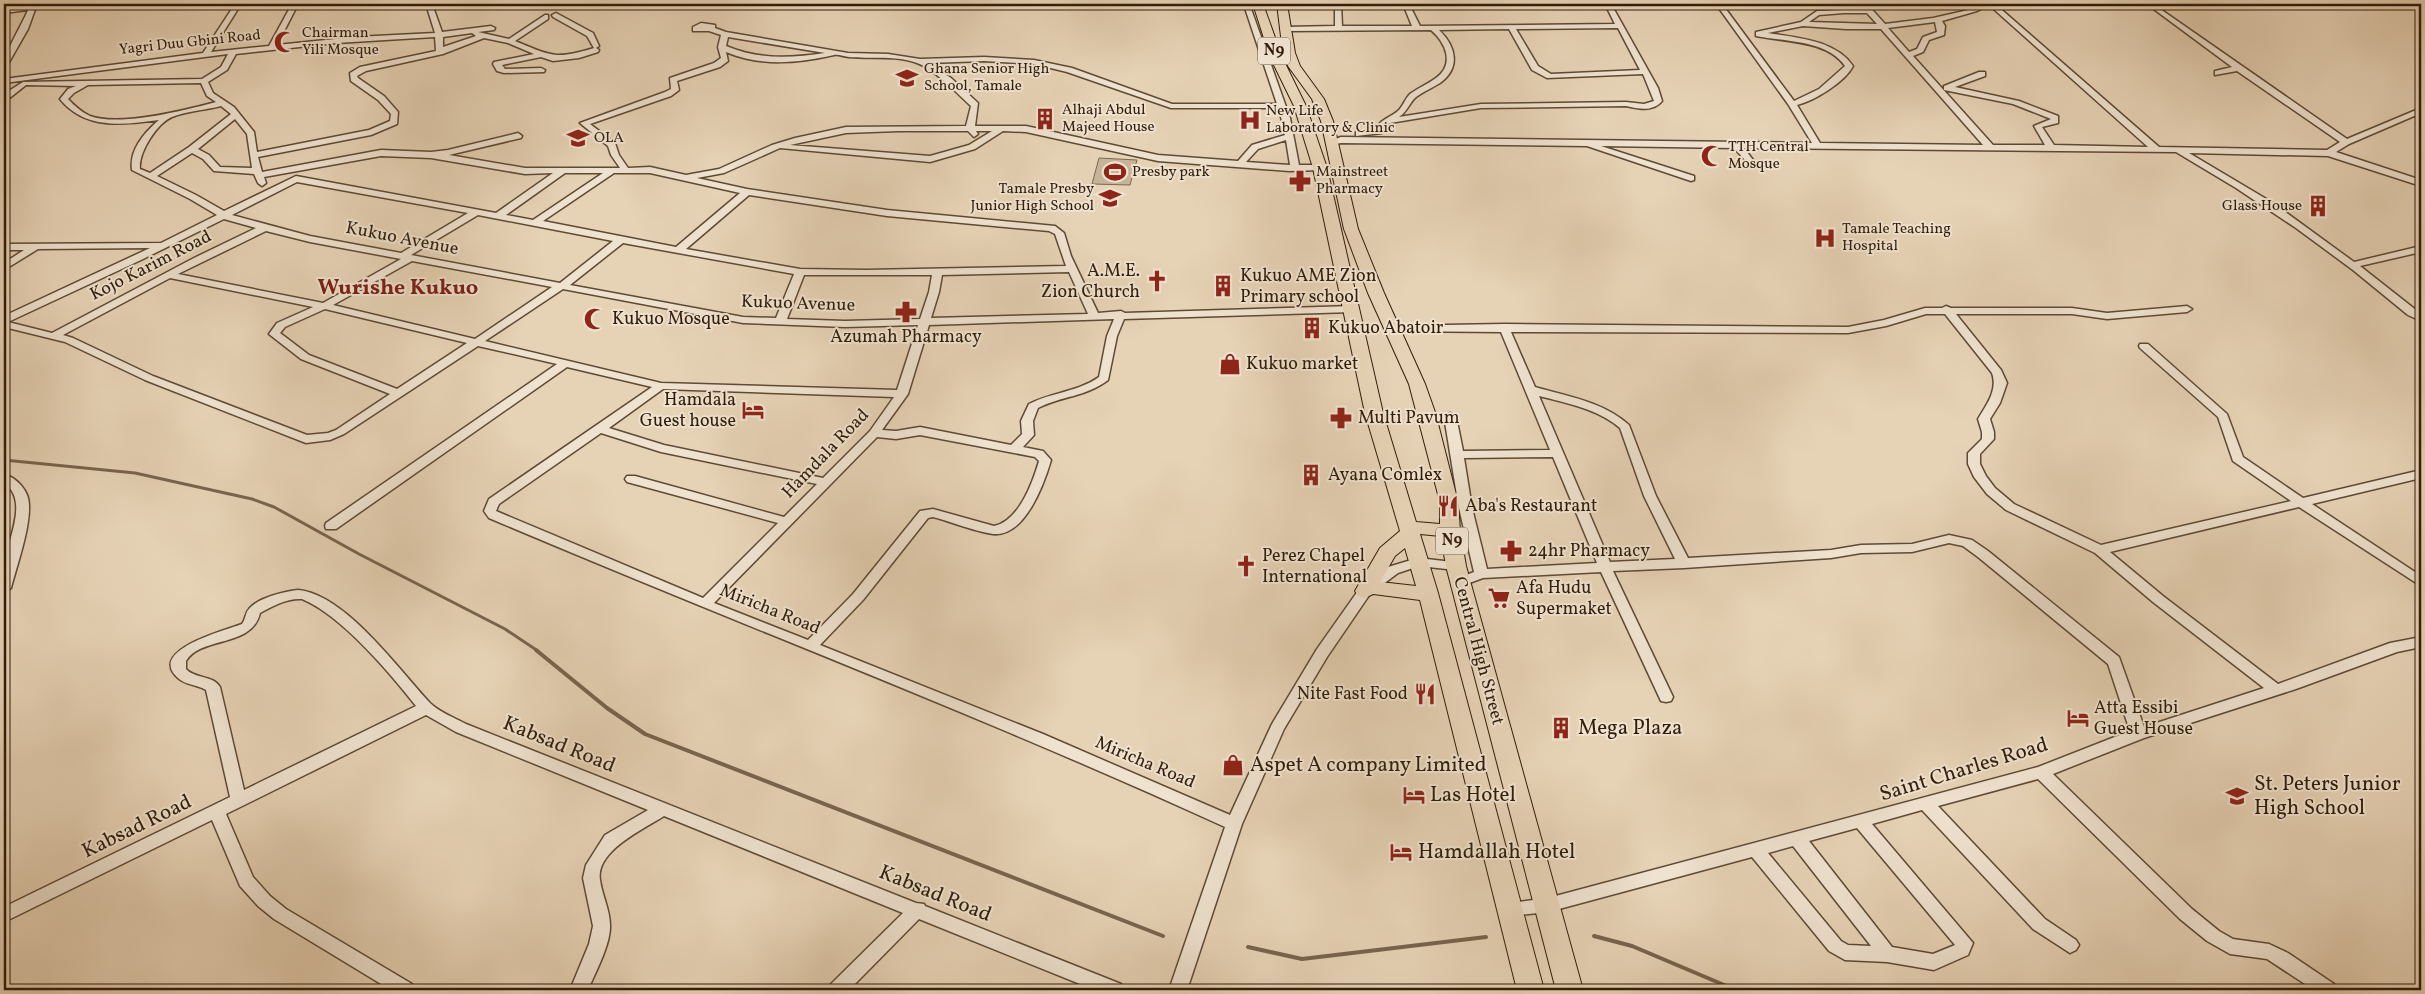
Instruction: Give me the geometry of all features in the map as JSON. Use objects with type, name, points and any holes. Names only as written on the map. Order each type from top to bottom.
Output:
[{"type":"highway","name":"Central High Street","points":[[1258,4],[1295,118],[1320,168],[1353,309],[1374,413],[1428,593],[1530,990]]},
{"type":"highway","name":"Central High Street","points":[[1282,4],[1289,53],[1294,66],[1318,99],[1327,121],[1351,229],[1417,384],[1436,448],[1449,502],[1450,531],[1458,574],[1570,990]]},
{"type":"highway","points":[[1289,101],[1318,99]]},
{"type":"highway","points":[[1428,593],[1405,593],[1367,589],[1387,552],[1408,530],[1450,531]]},
{"type":"street","points":[[206,54],[238,4]]},
{"type":"street","points":[[272,48],[295,4]]},
{"type":"street","points":[[429,4],[439,35],[441,50]]},
{"type":"street","points":[[722,47],[742,56],[777,61],[837,54],[888,56],[920,61],[984,59],[1034,62],[1070,70],[1121,90],[1171,106],[1289,101],[1245,4]]},
{"type":"street","points":[[1338,4],[1339,30]]},
{"type":"street","points":[[1406,4],[1417,28]]},
{"type":"street","points":[[1389,121],[1481,106],[1626,104],[1650,106],[1658,101],[1645,72],[1608,4]]},
{"type":"street","points":[[1719,4],[1792,104],[1817,144]]},
{"type":"street","points":[[1863,4],[1908,55],[1944,89],[1991,148]]},
{"type":"street","points":[[1742,37],[1804,24],[1847,28],[1937,19],[1975,10],[1979,8],[1979,4]]},
{"type":"street","points":[[1985,4],[1992,5],[2156,149]]},
{"type":"street","points":[[4,11],[33,5]]},
{"type":"street","points":[[4,64],[24,29],[33,5]]},
{"type":"street","points":[[2153,6],[2238,68],[2346,142]]},
{"type":"street","points":[[1804,24],[1817,14],[1834,11],[1869,11]]},
{"type":"street","points":[[470,32],[510,41],[553,59],[566,59],[595,48],[590,36],[556,15]]},
{"type":"street","points":[[510,41],[545,17]]},
{"type":"street","points":[[1908,55],[1920,50],[1926,39],[1941,33],[1941,26],[1937,19]]},
{"type":"street","points":[[1286,29],[1620,26]]},
{"type":"street","points":[[1511,27],[1535,68],[1544,74],[1558,76],[1645,72]]},
{"type":"street","name":"Yagri Duu Gbini Road","points":[[4,81],[206,54],[366,38],[439,35],[491,28]]},
{"type":"street","points":[[1352,140],[1355,135],[1379,131],[1381,126],[1404,110],[1405,104],[1411,98],[1442,78],[1450,66],[1450,51],[1447,41],[1432,28]]},
{"type":"street","points":[[710,29],[725,34],[830,51],[837,54]]},
{"type":"street","points":[[625,169],[615,155],[612,145],[584,123],[668,94],[675,90],[673,80],[723,60],[722,47],[725,34]]},
{"type":"street","points":[[1759,34],[1835,50],[1847,61],[1849,66],[1847,70],[1818,95],[1807,101],[1792,104]]},
{"type":"street","points":[[253,155],[324,143],[388,126],[394,122],[395,114],[381,98],[354,79],[354,73],[432,55],[441,50],[484,36]]},
{"type":"street","points":[[4,81],[23,84],[86,84],[204,81],[224,68],[234,51]]},
{"type":"street","points":[[541,54],[497,64],[504,71],[541,70]]},
{"type":"street","points":[[920,61],[948,80],[975,105],[970,128],[980,142]]},
{"type":"street","points":[[2218,73],[2238,68]]},
{"type":"street","points":[[1944,89],[1982,74]]},
{"type":"street","points":[[204,81],[210,94],[223,103],[251,134],[253,155],[264,193]]},
{"type":"street","points":[[4,98],[23,84]]},
{"type":"street","points":[[86,84],[71,91],[64,99],[80,114],[90,119],[120,120],[170,114],[223,103]]},
{"type":"street","points":[[1944,89],[2024,105],[2049,114],[2055,118],[2055,121],[2038,126],[2038,129],[2051,147]]},
{"type":"street","points":[[2330,152],[2346,142],[2421,110]]},
{"type":"street","name":"Kukuo Avenue","points":[[170,114],[151,130],[136,160],[136,170],[223,214],[264,228],[743,320],[780,322],[924,322],[1121,314],[1353,309]]},
{"type":"street","points":[[151,176],[192,149],[235,116]]},
{"type":"street","points":[[1295,118],[1289,137],[1294,151],[1295,168]]},
{"type":"street","points":[[775,147],[920,159],[948,155],[972,147],[1002,128]]},
{"type":"street","points":[[682,179],[722,171],[775,147],[846,130],[1026,129],[1158,158],[1295,168],[1320,168]]},
{"type":"street","points":[[432,155],[518,136]]},
{"type":"street","points":[[1241,163],[1245,154],[1254,147],[1289,137]]},
{"type":"street","points":[[1331,142],[1352,140],[1817,144],[2330,152],[2421,183]]},
{"type":"street","points":[[1582,142],[1636,162],[1691,178]]},
{"type":"street","points":[[1736,144],[1748,160],[1747,164]]},
{"type":"street","points":[[192,149],[206,157],[217,169],[258,173],[381,153],[432,155],[500,168],[561,172],[610,172],[625,169],[650,170],[682,179],[747,192],[887,213],[1052,228],[1059,232],[1072,269],[1094,315]]},
{"type":"street","points":[[2175,149],[2225,176],[2352,265],[2421,318]]},
{"type":"street","points":[[498,216],[561,172]]},
{"type":"street","points":[[536,222],[610,172]]},
{"type":"street","points":[[4,320],[162,245],[264,193],[299,179],[800,272],[937,272],[1072,269]]},
{"type":"street","points":[[677,250],[747,192]]},
{"type":"street","points":[[399,394],[305,356],[286,340],[274,334],[281,325],[324,306],[476,212]]},
{"type":"street","name":"Kojo Karim Road","points":[[54,336],[169,275],[264,228]]},
{"type":"street","points":[[4,324],[54,336],[148,378],[306,439],[330,436],[340,432],[563,286],[621,240]]},
{"type":"street","points":[[4,247],[162,245]]},
{"type":"street","points":[[4,267],[36,246]]},
{"type":"street","points":[[2352,265],[2421,249]]},
{"type":"street","points":[[780,322],[800,272]]},
{"type":"street","name":"Hamdala Road","points":[[705,604],[874,433],[902,394],[934,292],[937,272]]},
{"type":"street","points":[[169,275],[324,306],[661,386],[902,394]]},
{"type":"street","points":[[1392,328],[1848,330],[1886,323],[1925,311],[2072,311],[2107,316],[2187,309]]},
{"type":"street","points":[[1946,310],[1997,372],[2001,383],[1994,403],[1984,419],[1990,435],[1989,441],[1974,453],[1974,464],[1980,477],[1991,491],[2010,507],[2100,550],[2164,604],[2276,690]]},
{"type":"street","points":[[1014,448],[1028,435],[1028,417],[1033,406],[1048,400],[1087,391],[1104,378],[1112,336],[1121,314]]},
{"type":"street","points":[[1504,327],[1606,569],[1666,697]]},
{"type":"street","points":[[2144,346],[2223,416],[2238,458],[2300,502],[2421,582]]},
{"type":"street","points":[[331,526],[566,363]]},
{"type":"street","name":"Miricha Road","points":[[661,386],[493,502],[490,511],[493,515],[705,604],[1167,792],[1234,824]]},
{"type":"street","points":[[1532,390],[1608,414],[1621,421],[1629,436],[1650,496],[1684,564]]},
{"type":"street","points":[[1450,416],[1459,455],[1458,470],[1481,574]]},
{"type":"street","points":[[601,429],[661,448],[825,482]]},
{"type":"street","points":[[811,646],[858,597],[924,514],[933,513],[1000,530],[1011,525],[1029,503],[1038,485],[1045,460],[1039,454],[1014,448],[920,431],[896,435],[874,433]]},
{"type":"street","points":[[1459,455],[1556,453]]},
{"type":"street","points":[[2100,550],[2421,474]]},
{"type":"street","points":[[4,478],[17,487],[17,493],[23,504],[17,541],[4,588]]},
{"type":"street","points":[[631,479],[785,521]]},
{"type":"street","points":[[1178,990],[1234,824],[1277,728],[1322,653],[1367,589],[1393,570],[1418,562],[1458,574],[1481,574],[1606,569],[1634,565],[1684,564],[1831,554],[1861,549],[1912,548],[1949,540],[1967,543],[2114,661],[2139,734]]},
{"type":"street","points":[[240,801],[212,687],[208,683],[188,678],[180,672],[178,664],[181,656],[193,649],[246,627],[251,623],[254,611],[261,606],[298,594],[306,595],[329,606],[388,663],[426,708]]},
{"type":"street","name":"Saint Charles Road","points":[[1510,909],[1548,905],[1927,805],[2041,772],[2139,734],[2276,690],[2395,647],[2421,642]]},
{"type":"street","name":"Kabsad Road","points":[[4,915],[218,812],[426,708],[461,728],[1116,990]]},
{"type":"street","points":[[2041,772],[2186,914],[2214,936],[2230,946],[2269,952],[2282,958],[2328,990]]},
{"type":"street","points":[[1927,805],[2039,924],[2070,945]]},
{"type":"street","points":[[579,990],[598,944],[602,926],[591,878],[594,865],[611,840],[663,809]]},
{"type":"street","points":[[218,812],[246,880],[264,901],[288,919],[406,990]]},
{"type":"street","points":[[1756,850],[1839,950],[1852,953],[1887,954],[1934,962],[1962,950],[1964,943],[1861,822]]},
{"type":"street","points":[[1796,839],[1860,917],[1887,954]]},
{"type":"street","points":[[837,990],[918,910]]},
{"type":"shaded area","name":"Presby park","points":[[1099,158],[1137,160],[1130,185],[1092,184]]},
{"type":"waterway","points":[[4,460],[135,473],[252,499],[274,507],[359,554],[505,629],[538,651]]},
{"type":"waterway","points":[[536,650],[607,708],[645,734],[1163,936]]},
{"type":"waterway","points":[[1594,936],[1632,946],[1736,990]]},
{"type":"waterway","points":[[1248,947],[1302,959],[1486,937]]},
{"type":"place","name":"Chairman Yili Mosque","points":[[285,42]]},
{"type":"place","name":"Ghana Senior High School, Tamale","points":[[907,78]]},
{"type":"place","name":"Alhaji Abdul Majeed House","points":[[1045,119]]},
{"type":"place","name":"New Life Laboratory & Clinic","points":[[1250,120]]},
{"type":"place","name":"OLA","points":[[578,138]]},
{"type":"place","name":"TTH Central Mosque","points":[[1712,156]]},
{"type":"place","name":"Presby park","points":[[1115,172]]},
{"type":"place","name":"Mainstreet Pharmacy","points":[[1300,181]]},
{"type":"place","name":"Tamale Presby Junior High School","points":[[1110,198]]},
{"type":"place","name":"Glass House","points":[[2318,206]]},
{"type":"place","name":"Tamale Teaching Hospital","points":[[1825,238]]},
{"type":"place","name":"A.M.E. Zion Church","points":[[1157,281]]},
{"type":"place","name":"Kukuo AME Zion Primary school","points":[[1223,286]]},
{"type":"place","name":"Azumah Pharmacy","points":[[906,312]]},
{"type":"place","name":"Kukuo Mosque","points":[[595,319]]},
{"type":"place","name":"Kukuo Abatoir","points":[[1312,328]]},
{"type":"place","name":"Kukuo market","points":[[1230,364]]},
{"type":"place","name":"Hamdala Guest house","points":[[753,410]]},
{"type":"place","name":"Multi Pavum","points":[[1341,418]]},
{"type":"place","name":"Ayana Comlex","points":[[1311,475]]},
{"type":"place","name":"Aba's Restaurant","points":[[1448,506]]},
{"type":"place","name":"24hr Pharmacy","points":[[1511,551]]},
{"type":"place","name":"Perez Chapel International","points":[[1246,566]]},
{"type":"place","name":"Afa Hudu Supermaket","points":[[1499,598]]},
{"type":"place","name":"Nite Fast Food","points":[[1425,694]]},
{"type":"place","name":"Atta Essibi Guest House","points":[[2078,718]]},
{"type":"place","name":"Mega Plaza","points":[[1561,728]]},
{"type":"place","name":"Aspet A company Limited","points":[[1233,765]]},
{"type":"place","name":"Las Hotel","points":[[1414,795]]},
{"type":"place","name":"St. Peters Junior High School","points":[[2237,796]]},
{"type":"place","name":"Hamdallah Hotel","points":[[1401,852]]},
{"type":"district","name":"Wurishe Kukuo","points":[[398,288]]}]
